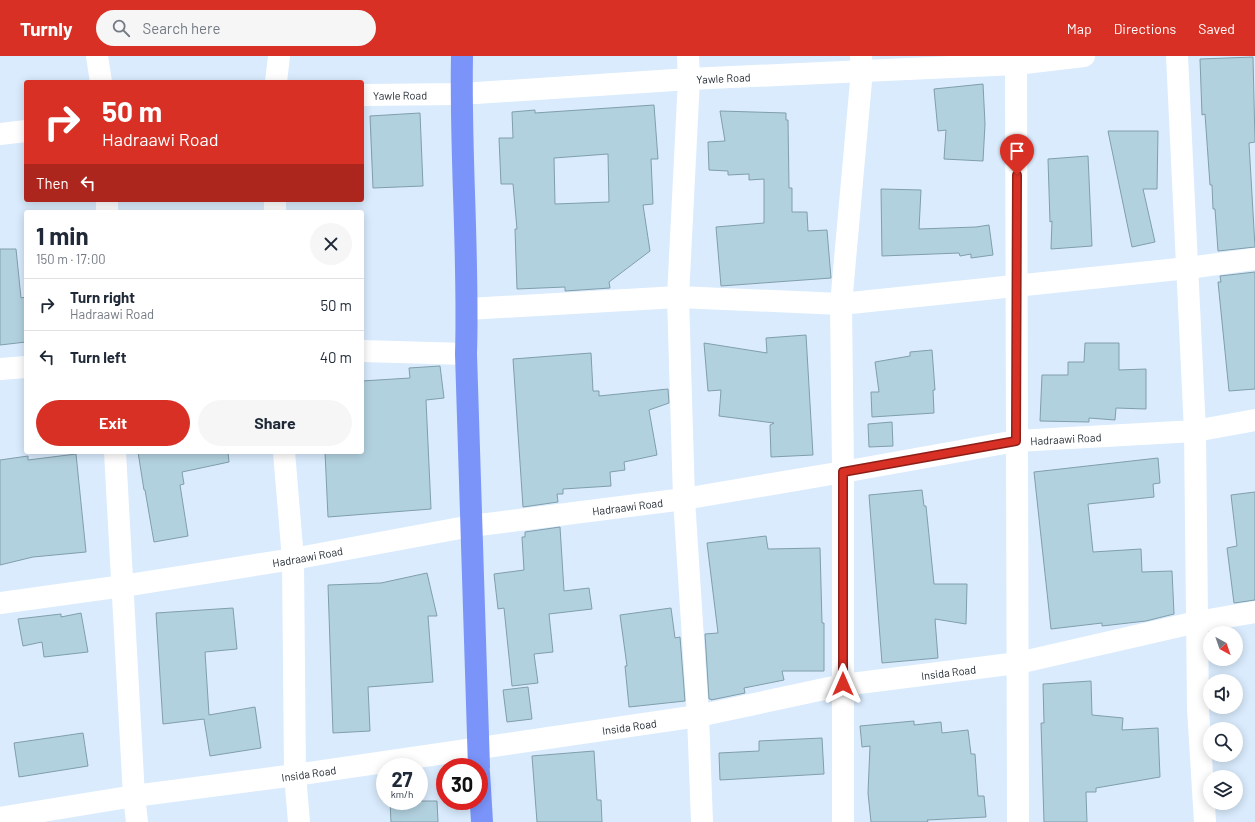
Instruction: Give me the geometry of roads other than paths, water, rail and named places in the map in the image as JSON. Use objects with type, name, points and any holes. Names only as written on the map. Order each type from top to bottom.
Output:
[{"type":"highway","points":[[462,56],[461,94],[468,309],[466,354],[478,758]]},
{"type":"highway","points":[[481,810],[482,822]]},
{"type":"street","points":[[97,56],[100,80]]},
{"type":"street","points":[[276,80],[279,56]]},
{"type":"street","points":[[688,56],[689,79],[678,297],[684,499],[698,716],[702,822]]},
{"type":"street","name":"Yawle Road","points":[[364,95],[461,94],[689,79],[862,63],[1016,60],[1084,56]]},
{"type":"street","points":[[1177,56],[1195,431],[1198,709],[1206,822]]},
{"type":"street","points":[[1016,60],[1018,822]]},
{"type":"street","points":[[843,822],[843,472],[841,304],[862,63]]},
{"type":"street","points":[[0,134],[24,131]]},
{"type":"street","points":[[468,309],[678,297],[841,304],[1188,268],[1255,259]]},
{"type":"street","points":[[364,351],[466,354]]},
{"type":"street","points":[[0,369],[24,367]]},
{"type":"street","name":"Hadraawi Road","points":[[0,603],[123,586],[293,559],[471,526],[684,499],[1016,441],[1195,431],[1255,420]]},
{"type":"street","points":[[115,454],[134,796],[137,822]]},
{"type":"street","points":[[284,454],[293,559],[295,775],[299,822]]},
{"type":"street","name":"Insida Road","points":[[478,758],[698,716],[843,684],[1018,663],[1197,622],[1255,612]]},
{"type":"street","name":"Insida Road","points":[[0,818],[134,796],[295,775],[436,762]]}]
